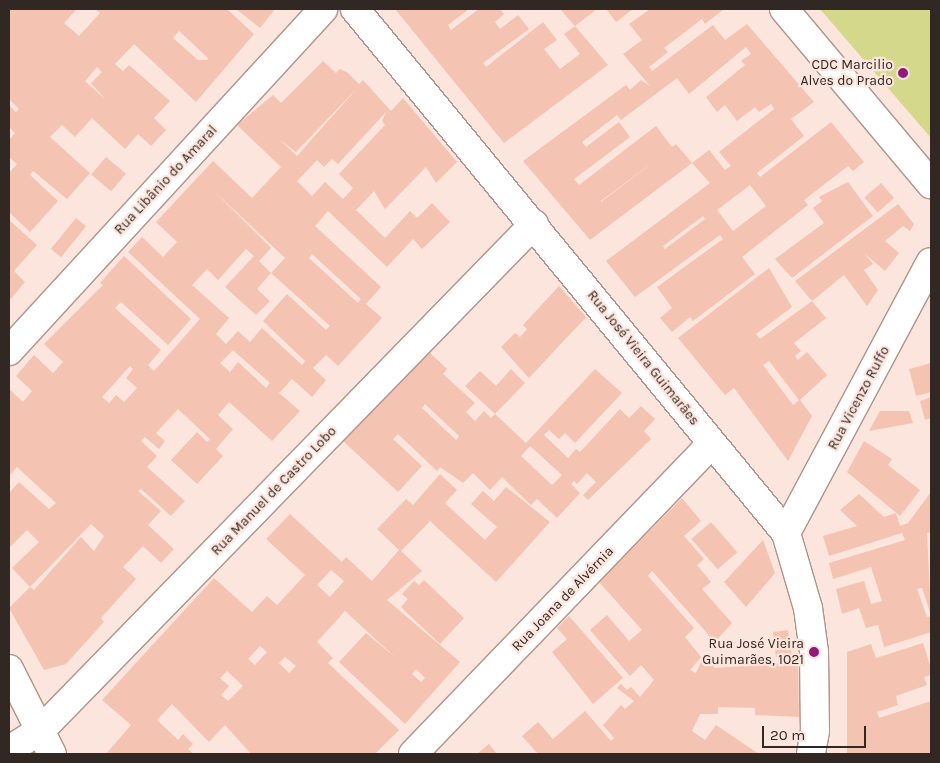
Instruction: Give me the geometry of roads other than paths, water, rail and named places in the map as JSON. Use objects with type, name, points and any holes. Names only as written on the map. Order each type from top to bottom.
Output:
[{"type":"street","name":"Rua Libânio do Amaral","points":[[9,351],[323,9]]},
{"type":"street","name":"Rua José Vieira Guimarães","points":[[355,9],[534,224],[786,533],[808,608],[814,652],[815,730],[811,754]]},
{"type":"street","points":[[784,9],[931,184]]},
{"type":"street","name":"Rua Manuel de Castro Lobo","points":[[9,750],[46,743],[534,224]]},
{"type":"street","name":"Rua Vicenzo Ruffo","points":[[786,533],[931,262]]},
{"type":"street","name":"Rua Joana de Alvérnia","points":[[413,754],[712,443]]},
{"type":"street","points":[[9,669],[46,743]]},
{"type":"place","name":"CDC Marcilio Alves do Prado","points":[[903,73]]},
{"type":"place","name":"Rua José Vieira Guimarães, 1021","points":[[814,652]]}]
